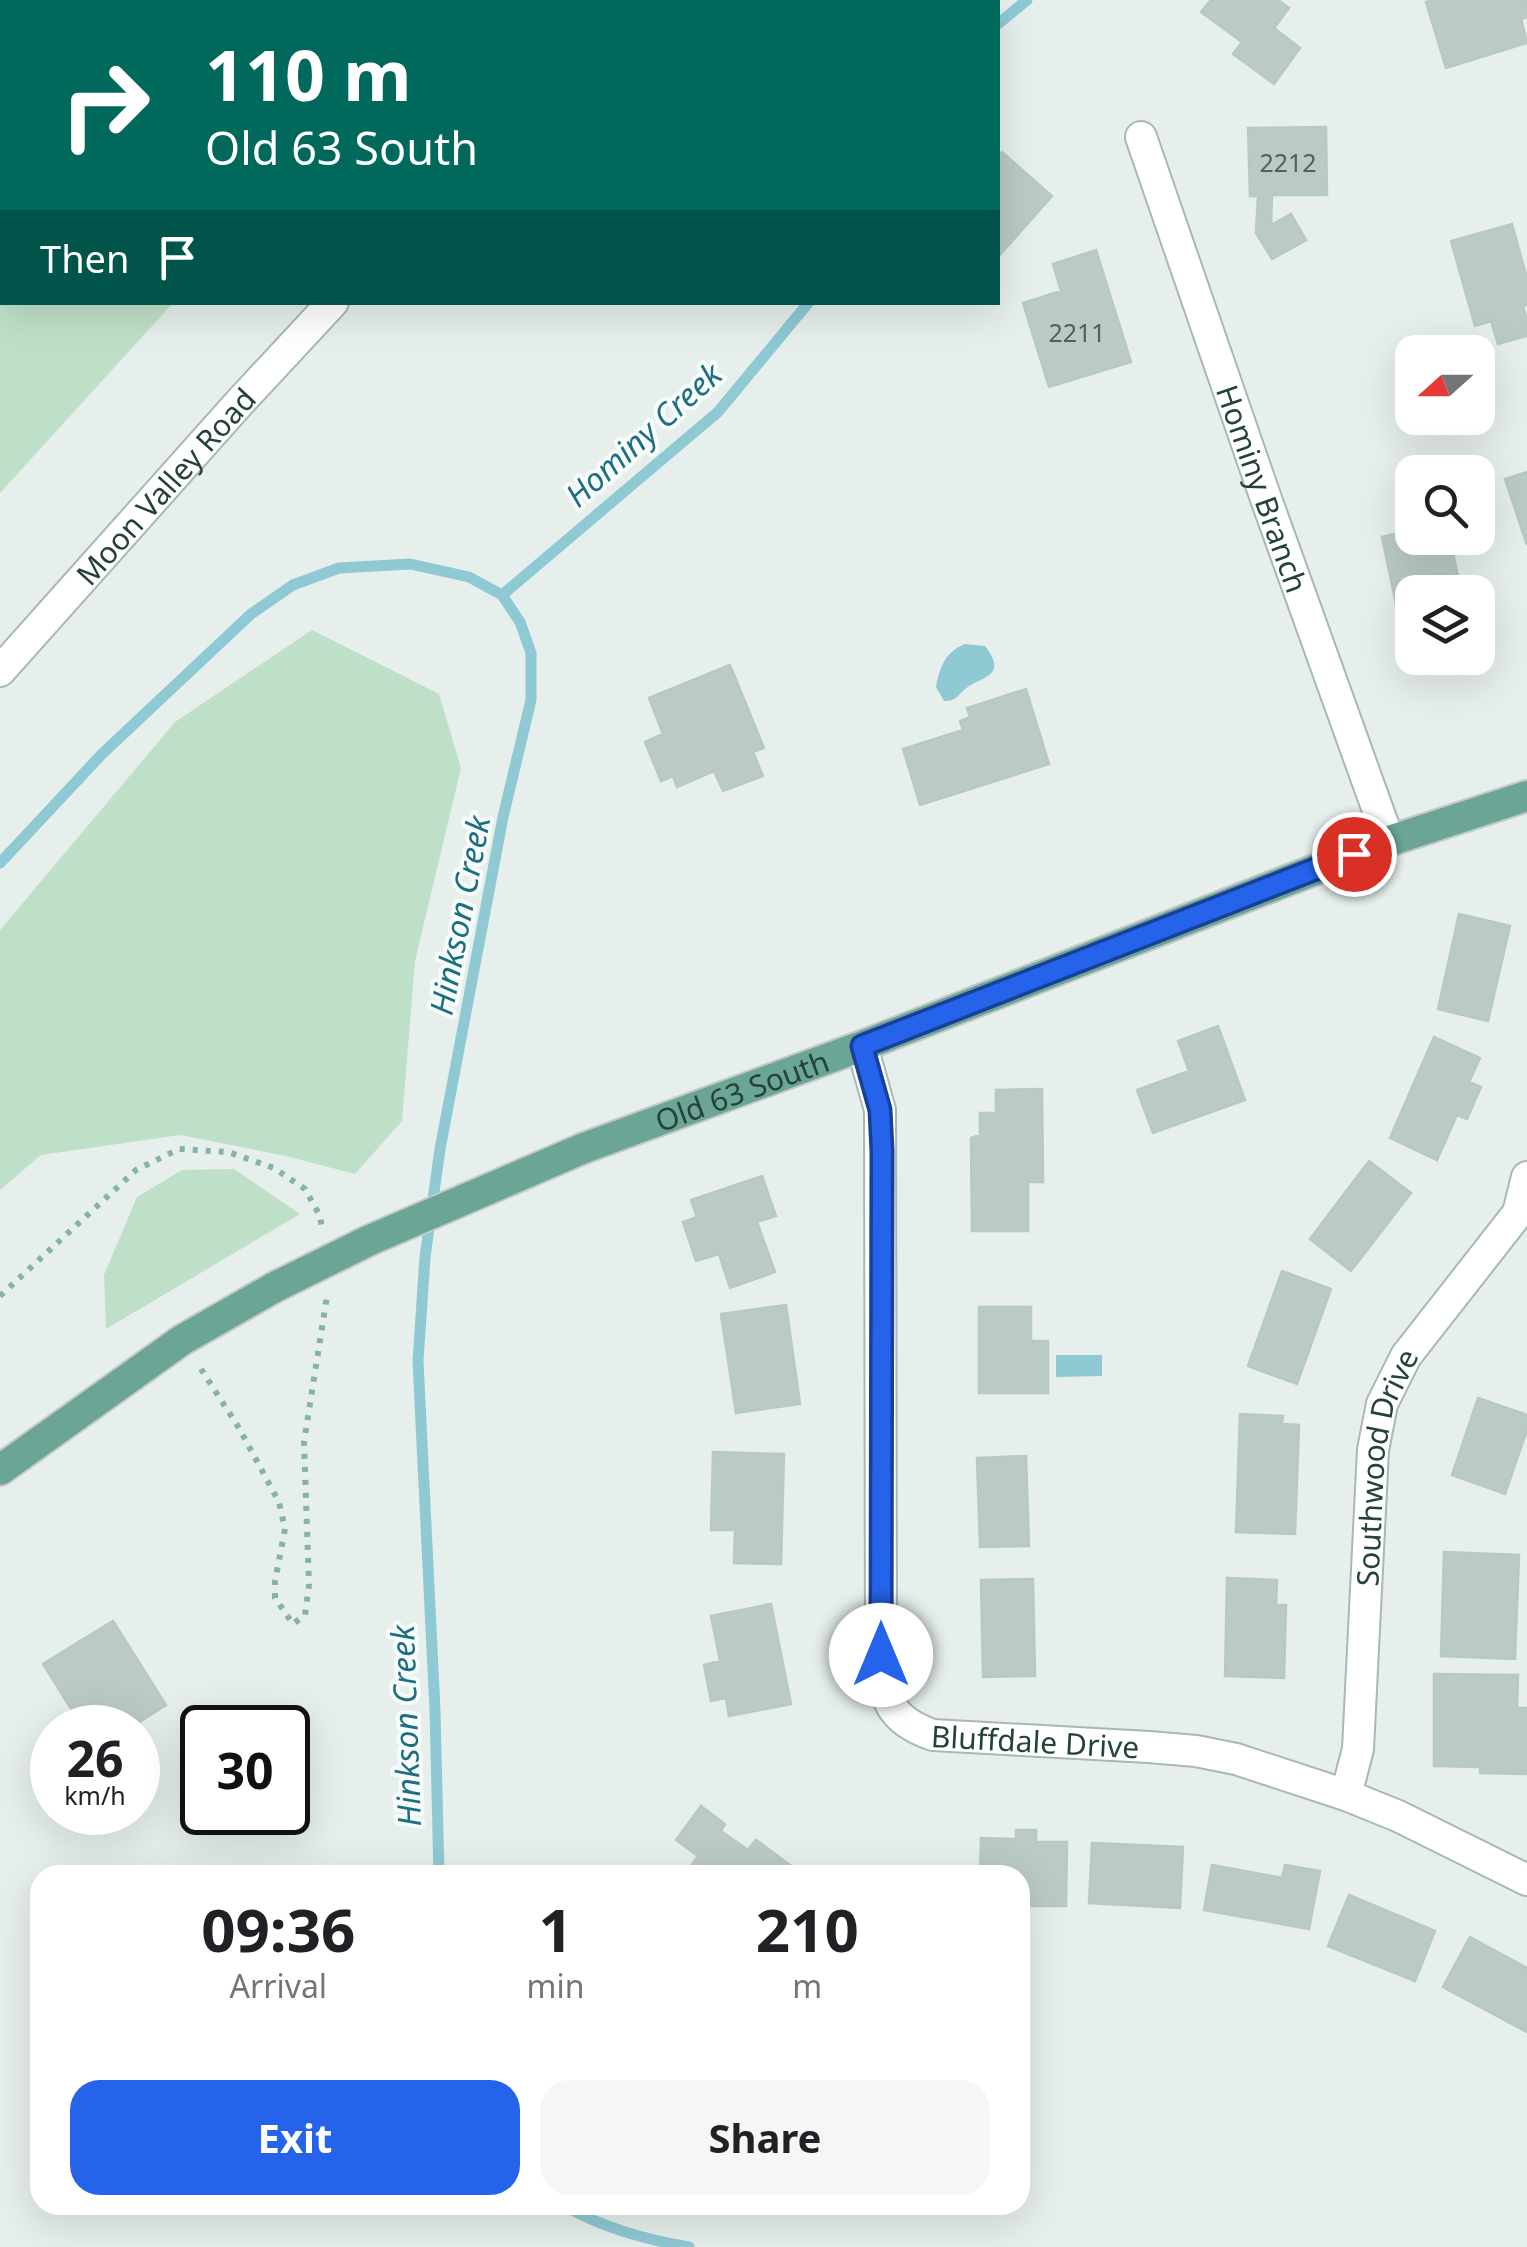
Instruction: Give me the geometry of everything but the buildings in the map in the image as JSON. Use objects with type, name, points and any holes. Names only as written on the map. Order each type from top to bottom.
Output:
[{"type":"main road","name":"Old 63 South","points":[[0,1470],[182,1340],[275,1287],[370,1240],[584,1148],[862,1046],[1389,841],[1527,796]]},
{"type":"street","name":"Hominy Branch","points":[[1141,137],[1389,841]]},
{"type":"street","name":"Moon Valley Road","points":[[0,672],[330,305]]},
{"type":"street","name":"Bluffdale Drive","points":[[862,1046],[880,1110],[881,1655],[883,1686],[892,1710],[914,1728],[933,1735],[1196,1751],[1236,1758],[1398,1816],[1527,1880]]},
{"type":"street","name":"Southwood Drive","points":[[1346,1795],[1358,1749],[1373,1450],[1382,1404],[1406,1356],[1518,1212],[1527,1177]]},
{"type":"path","points":[[0,1296],[136,1170],[180,1149],[228,1152],[274,1168],[305,1189],[320,1216],[322,1234]]},
{"type":"path","points":[[201,1369],[279,1502],[284,1530],[276,1598],[293,1624],[305,1615],[309,1585],[304,1442],[328,1291]]},
{"type":"green space","points":[[0,305],[171,305],[0,493]]},
{"type":"green space","points":[[312,630],[439,694],[461,768],[415,961],[402,1121],[355,1174],[180,1135],[41,1155],[0,1190],[0,930],[175,722]]},
{"type":"green space","points":[[234,1169],[300,1214],[106,1329],[104,1275],[137,1197],[182,1170]]},
{"type":"water","points":[[965,644],[985,646],[992,656],[993,670],[956,698],[944,701],[936,687],[942,667],[953,651]]},
{"type":"water","points":[[1056,1355],[1102,1355],[1102,1376],[1056,1377]]},
{"type":"waterway","name":"Hominy Creek","points":[[1000,22],[1027,0]]},
{"type":"waterway","name":"Hominy Creek","points":[[502,595],[718,412],[807,305]]},
{"type":"waterway","name":"Hinkson Creek","points":[[0,863],[102,754],[251,614],[293,585],[339,568],[410,564],[469,577],[502,595],[520,622],[531,653],[531,700],[503,817],[440,1149],[425,1257],[418,1361],[439,1865]]},
{"type":"waterway","name":"Hinkson Creek","points":[[583,2215],[624,2232],[689,2247]]},
{"type":"route","points":[[881,1655],[882,1151],[880,1110],[862,1046],[1354,854]]}]
